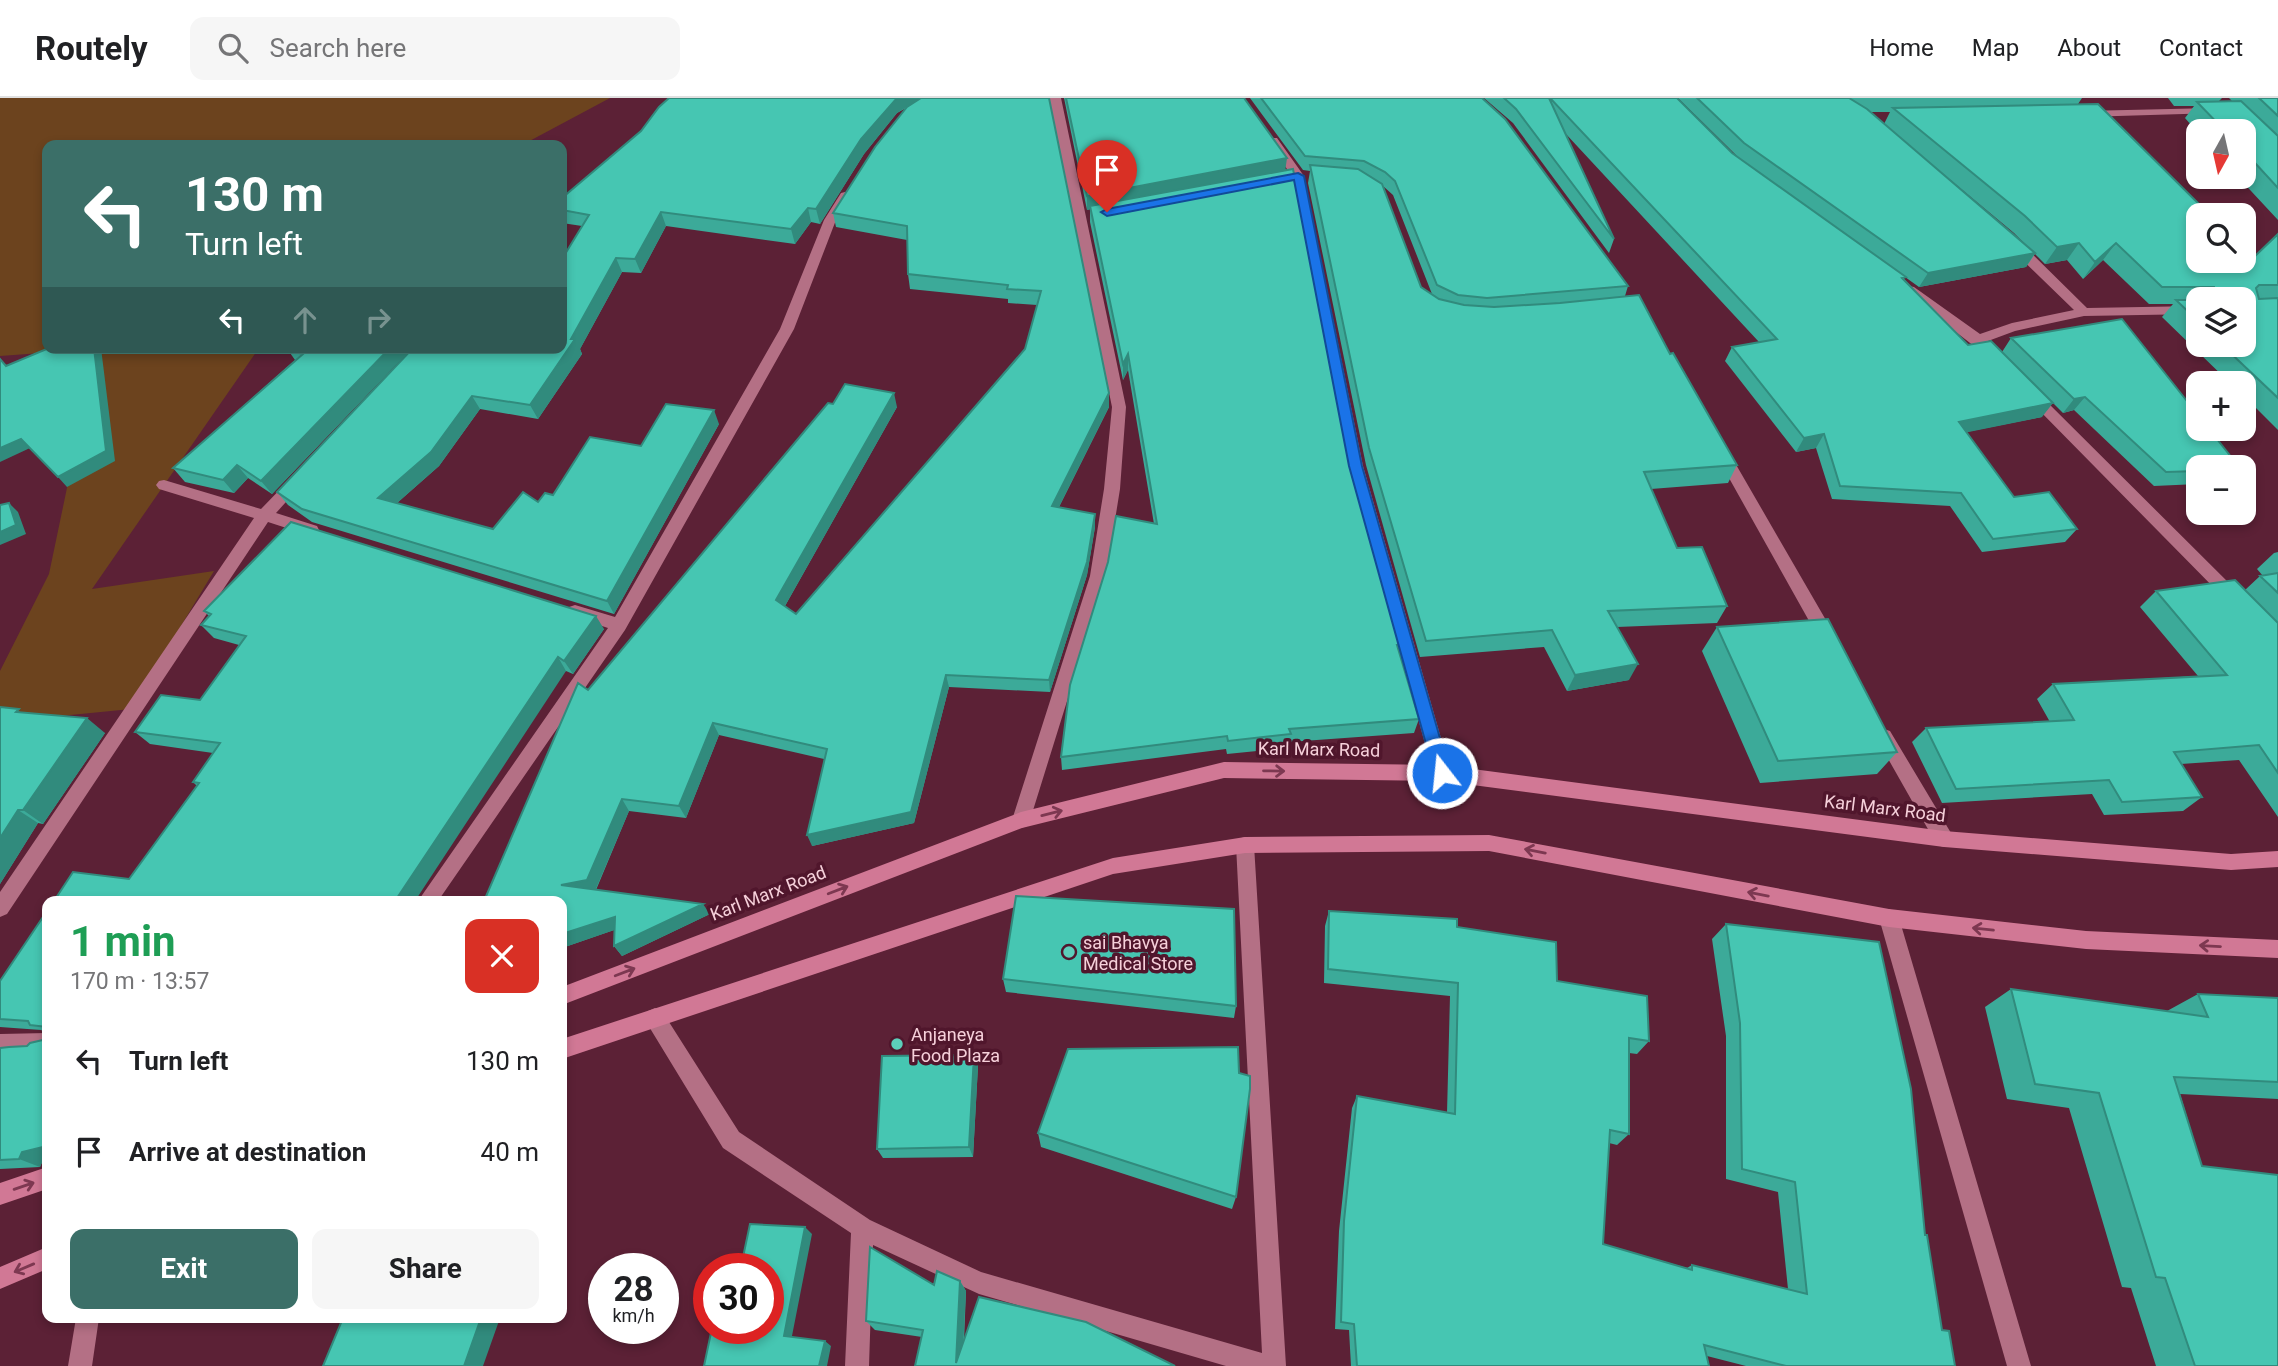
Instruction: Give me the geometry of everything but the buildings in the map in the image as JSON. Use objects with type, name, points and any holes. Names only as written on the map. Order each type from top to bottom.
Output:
[{"type":"main road","name":"Karl Marx Road","points":[[567,994],[1021,820],[1224,770],[1442,773],[1944,839],[2231,862],[2278,859]]},
{"type":"main road","points":[[567,1047],[1113,866],[1245,845],[1489,843],[1889,918],[2086,940],[2278,949]]},
{"type":"main road","points":[[0,1194],[42,1180]]},
{"type":"main road","points":[[0,1278],[42,1260]]},
{"type":"street","points":[[1021,820],[1098,576],[1112,489],[1119,407],[1086,216],[1055,98]]},
{"type":"street","points":[[2069,115],[2225,104]]},
{"type":"street","points":[[1266,131],[1298,177],[1356,466],[1442,773]]},
{"type":"street","points":[[430,896],[619,625],[787,330],[830,220],[850,189]]},
{"type":"street","points":[[2007,238],[2084,312]]},
{"type":"street","points":[[1900,284],[1978,340],[2249,613]]},
{"type":"street","points":[[1978,340],[2012,327],[2084,312],[2186,310]]},
{"type":"street","points":[[1717,444],[1840,658]]},
{"type":"street","points":[[0,908],[264,516],[308,469]]},
{"type":"street","points":[[164,485],[330,536]]},
{"type":"street","points":[[553,605],[619,625]]},
{"type":"street","points":[[1874,718],[1944,839]]},
{"type":"street","points":[[1245,845],[1274,1366]]},
{"type":"street","points":[[1889,918],[2020,1366]]},
{"type":"street","points":[[655,1018],[731,1140],[862,1228],[979,1283],[1266,1366]]},
{"type":"street","points":[[0,1044],[42,1043]]},
{"type":"street","points":[[857,1366],[862,1228]]},
{"type":"street","points":[[79,1366],[86,1323]]},
{"type":"shaded area","points":[[0,98],[610,98],[531,140],[42,140],[42,353],[0,356]]},
{"type":"shaded area","points":[[95,354],[255,354],[92,589],[214,571],[131,709],[0,722],[0,671],[49,574]]},
{"type":"place","name":"sai Bhavya Medical Store","points":[[1069,952]]},
{"type":"place","name":"Anjaneya Food Plaza","points":[[897,1044]]},
{"type":"route","points":[[1107,212],[1298,176],[1356,466],[1442,773]]}]
